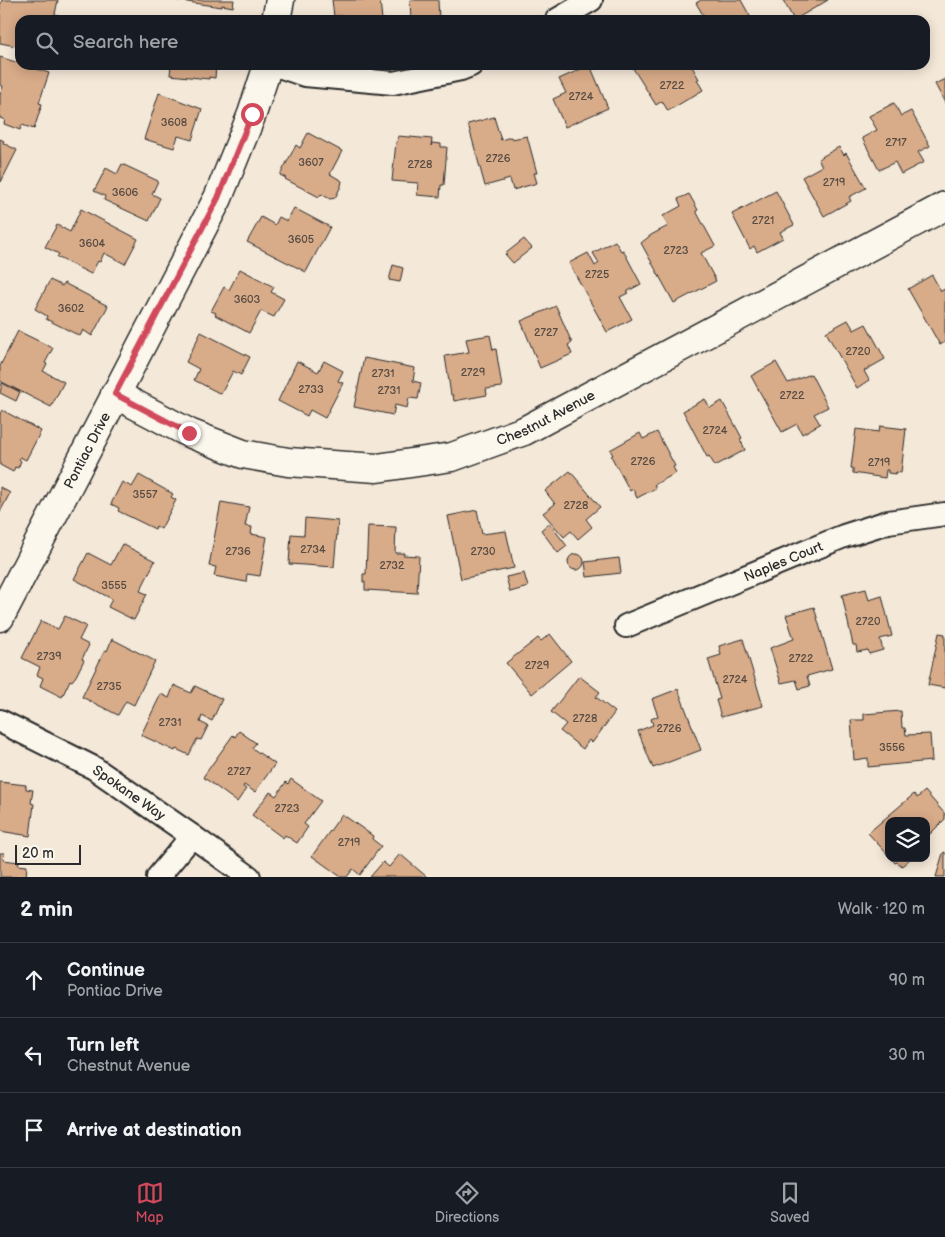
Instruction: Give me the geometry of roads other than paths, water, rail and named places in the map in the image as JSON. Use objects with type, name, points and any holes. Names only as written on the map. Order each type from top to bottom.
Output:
[{"type":"street","points":[[277,15],[280,0]]},
{"type":"street","points":[[566,15],[591,0]]},
{"type":"street","name":"Pontiac Drive","points":[[0,617],[218,198],[252,114],[266,70]]},
{"type":"street","points":[[290,70],[305,75],[393,84],[456,70]]},
{"type":"street","name":"Chestnut Avenue","points":[[115,394],[189,433],[243,454],[288,462],[377,468],[452,457],[524,431],[945,206]]},
{"type":"street","name":"Naples Court","points":[[626,626],[844,536],[888,522],[945,514]]},
{"type":"street","name":"Spokane Way","points":[[0,721],[94,768],[249,877]]},
{"type":"street","points":[[158,877],[192,836]]}]
